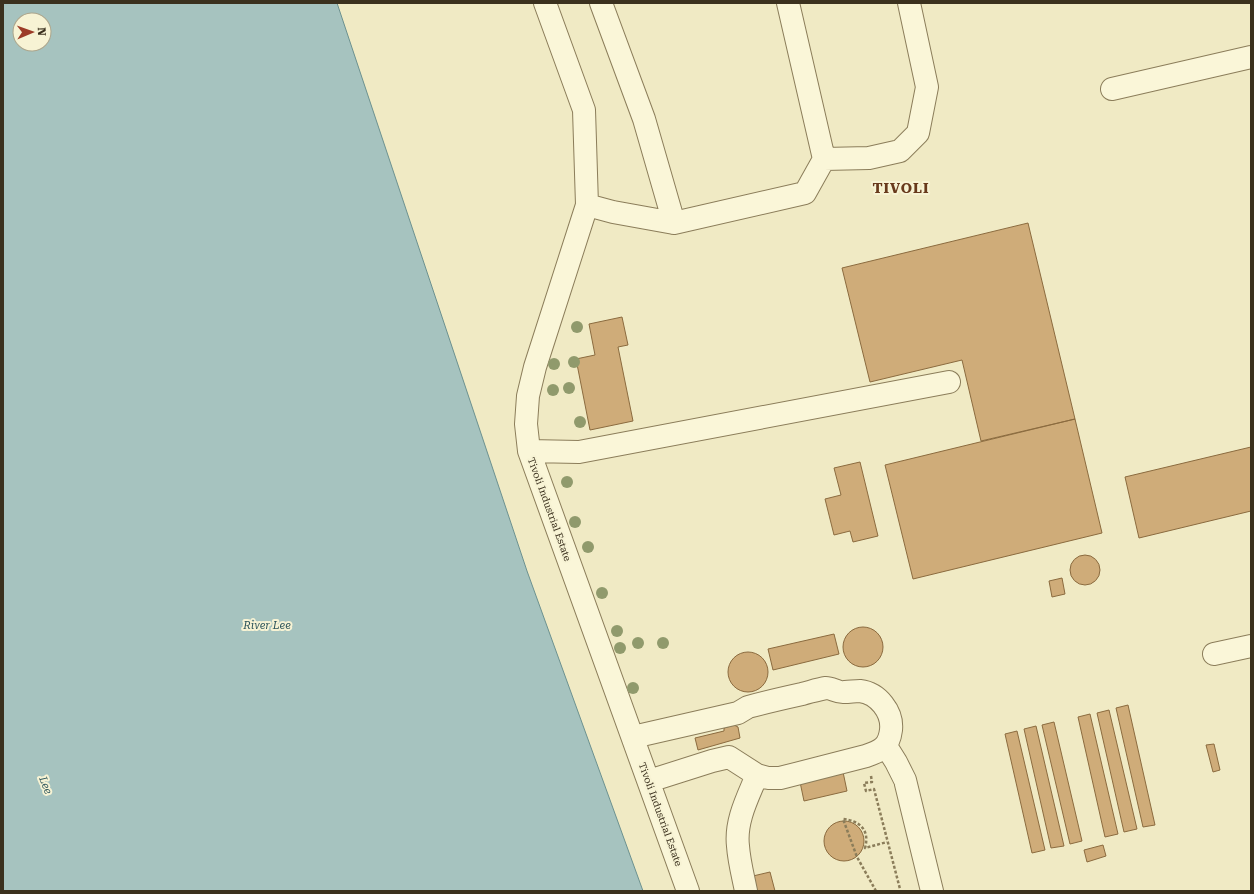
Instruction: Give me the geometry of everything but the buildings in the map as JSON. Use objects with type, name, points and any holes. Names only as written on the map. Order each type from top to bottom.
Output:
[{"type":"lane","name":"Tivoli Industrial Estate","points":[[545,3],[584,110],[587,206],[535,367],[528,396],[526,424],[528,451],[688,891]]},
{"type":"lane","points":[[601,3],[644,119],[674,223]]},
{"type":"lane","points":[[587,206],[674,223],[805,193],[824,159],[788,3]]},
{"type":"lane","points":[[824,159],[868,158],[900,151],[918,133],[927,87],[909,3]]},
{"type":"lane","points":[[1112,89],[1251,57]]},
{"type":"lane","points":[[528,451],[579,452],[950,382]]},
{"type":"lane","points":[[1214,654],[1251,646]]},
{"type":"lane","points":[[633,737],[738,713],[748,707],[828,688],[844,693],[861,691],[870,694],[880,700],[887,709],[891,720],[890,738],[886,746],[878,752],[780,778],[768,778],[757,775],[728,758],[712,761],[649,781]]},
{"type":"lane","points":[[886,746],[905,780],[932,891]]},
{"type":"lane","points":[[746,891],[738,846],[738,832],[740,818],[757,775]]},
{"type":"path","points":[[872,782],[864,784],[866,791],[874,789],[900,888]]},
{"type":"path","points":[[876,891],[856,857],[843,819],[851,820],[863,828],[867,838],[865,848],[888,842]]},
{"type":"water","name":"River Lee","points":[[3,3],[337,3],[527,571],[643,891],[3,891]]},
{"type":"district","name":"TIVOLI","points":[[901,188]]},
{"type":"water label","name":"Lee","points":[[46,785]]}]
